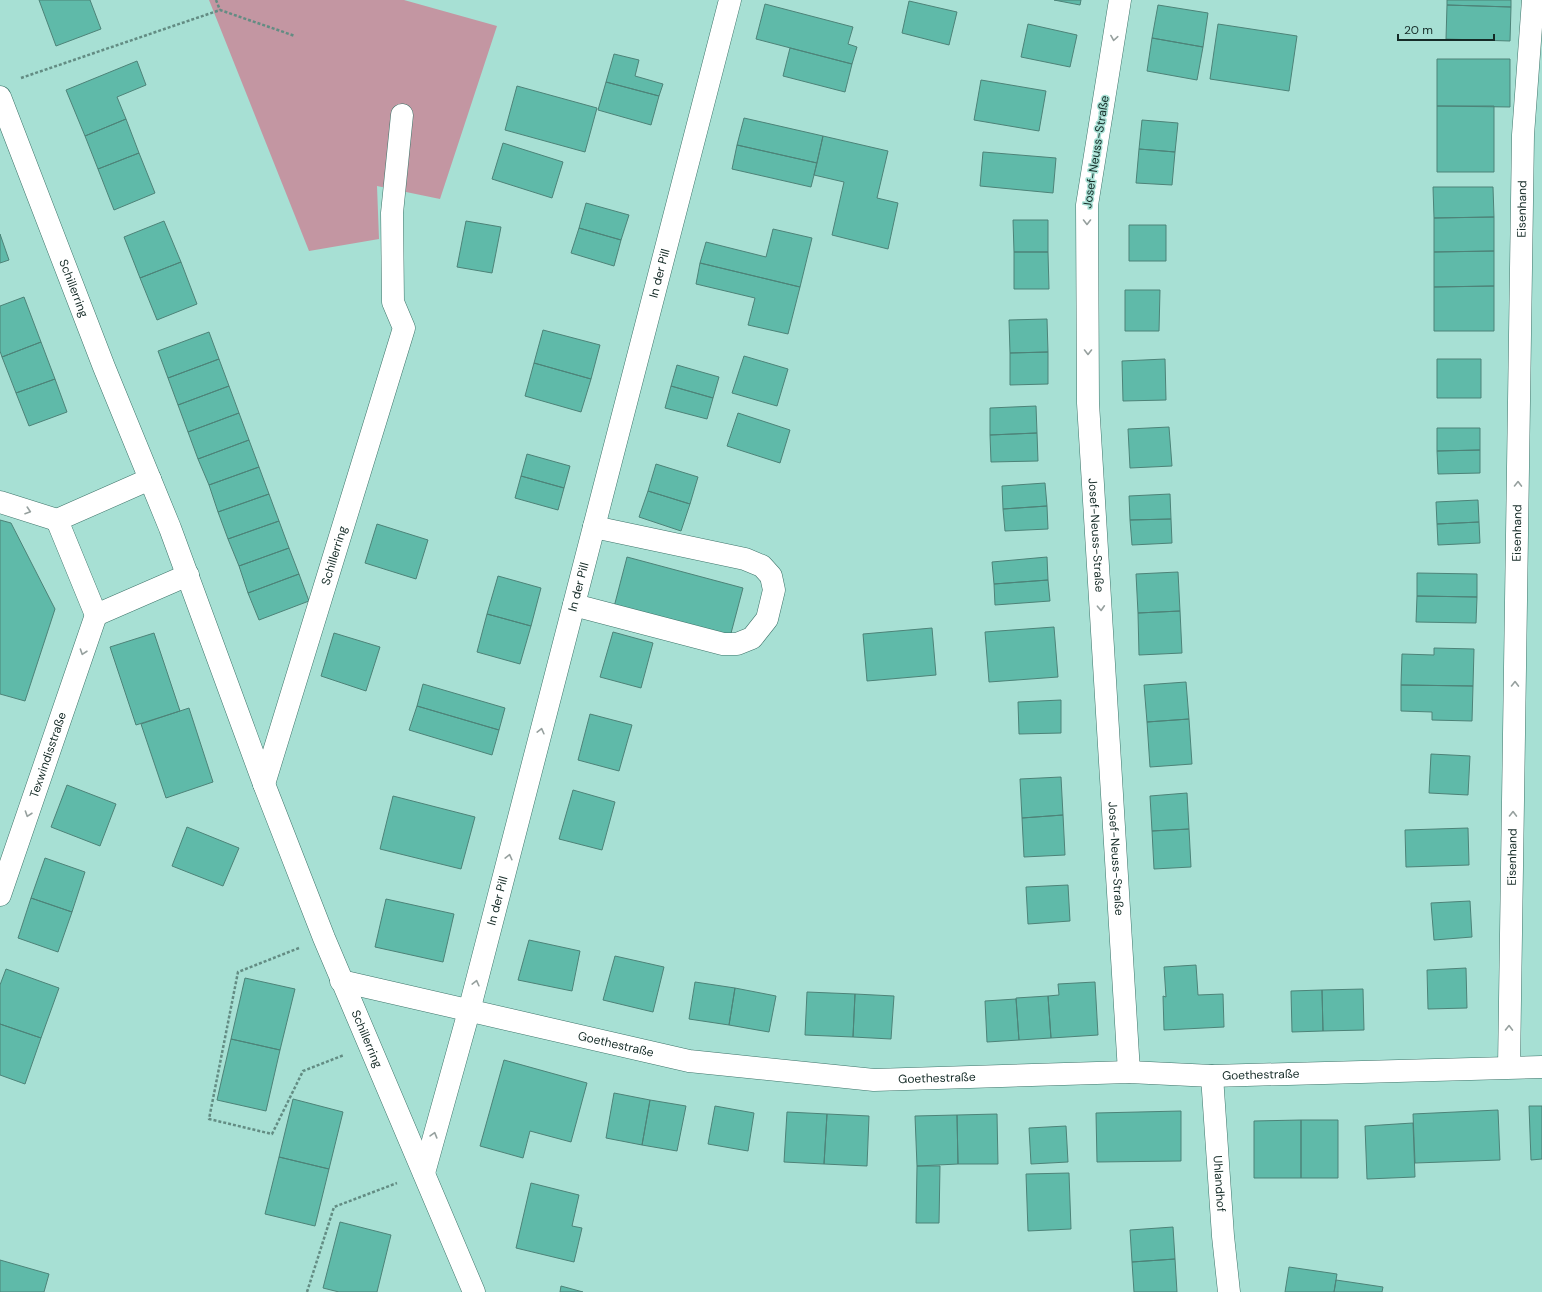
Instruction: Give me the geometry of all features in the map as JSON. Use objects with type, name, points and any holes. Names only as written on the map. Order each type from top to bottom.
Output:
[{"type":"street","name":"In der Pill","points":[[424,1172],[469,1011],[730,0]]},
{"type":"street","name":"Josef-Neuss-Straße","points":[[1120,0],[1087,205],[1088,403],[1129,1072]]},
{"type":"street","name":"Eisenhand","points":[[1509,1067],[1523,143],[1533,0]]},
{"type":"street","name":"Schillerring","points":[[0,97],[104,367],[188,575],[264,784],[341,981],[424,1172],[474,1292]]},
{"type":"street","name":"Schillerring","points":[[264,784],[404,328],[393,302],[392,214],[402,115]]},
{"type":"street","points":[[0,502],[57,520],[150,479]]},
{"type":"street","points":[[57,520],[96,615],[188,575]]},
{"type":"street","points":[[574,604],[723,644],[736,644],[752,638],[767,619],[774,590],[771,576],[762,566],[745,559],[594,527]]},
{"type":"street","name":"Texwindisstraße","points":[[0,895],[96,615]]},
{"type":"street","name":"Goethestraße","points":[[341,981],[688,1061],[874,1080],[1129,1072],[1212,1076],[1542,1067]]},
{"type":"street","name":"Uhlandhof","points":[[1212,1076],[1223,1236],[1229,1292]]},
{"type":"path","points":[[216,0],[220,10]]},
{"type":"path","points":[[15,80],[220,10],[295,36]]},
{"type":"path","points":[[324,938],[238,972],[209,1119],[272,1134],[304,1071],[369,1046]]},
{"type":"path","points":[[307,1292],[334,1207],[424,1172]]},
{"type":"shaded area","points":[[209,0],[404,0],[497,26],[440,199],[377,186],[379,239],[309,251]]},
{"type":"building","points":[[39,0],[90,0],[101,29],[56,46]]},
{"type":"building","points":[[1054,0],[1081,0],[1080,5]]},
{"type":"building","points":[[1447,0],[1511,0],[1511,7],[1447,5]]},
{"type":"building","points":[[909,1],[957,12],[949,45],[902,33]]},
{"type":"building","points":[[765,4],[853,27],[848,44],[857,47],[852,64],[756,39]]},
{"type":"building","points":[[1158,5],[1208,13],[1203,47],[1152,38]]},
{"type":"building","points":[[1447,5],[1511,7],[1510,41],[1446,39]]},
{"type":"building","points":[[1028,24],[1077,35],[1070,67],[1021,57]]},
{"type":"building","points":[[1218,24],[1297,36],[1289,91],[1210,79]]},
{"type":"building","points":[[1152,38],[1203,47],[1197,80],[1147,71]]},
{"type":"building","points":[[790,48],[852,64],[845,92],[783,76]]},
{"type":"building","points":[[614,54],[639,60],[635,76],[663,84],[659,96],[606,82]]},
{"type":"building","points":[[1437,59],[1510,59],[1510,107],[1437,106]]},
{"type":"building","points":[[137,61],[146,85],[117,97],[126,119],[85,136],[66,90]]},
{"type":"building","points":[[981,80],[1046,91],[1039,131],[974,120]]},
{"type":"building","points":[[606,82],[659,96],[651,125],[598,110]]},
{"type":"building","points":[[517,86],[597,108],[585,152],[505,130]]},
{"type":"building","points":[[1437,106],[1494,106],[1494,172],[1437,172]]},
{"type":"building","points":[[744,118],[823,136],[817,163],[737,145]]},
{"type":"building","points":[[126,119],[139,153],[98,169],[85,136]]},
{"type":"building","points":[[1142,120],[1178,123],[1175,152],[1139,149]]},
{"type":"building","points":[[823,136],[888,151],[877,198],[898,203],[888,249],[832,235],[844,182],[814,175]]},
{"type":"building","points":[[503,143],[563,162],[552,198],[492,179]]},
{"type":"building","points":[[737,145],[817,163],[811,187],[732,169]]},
{"type":"building","points":[[1139,149],[1175,152],[1172,185],[1136,183]]},
{"type":"building","points":[[983,152],[1056,158],[1053,193],[980,186]]},
{"type":"building","points":[[139,153],[155,193],[114,210],[98,169]]},
{"type":"building","points":[[1433,187],[1493,187],[1494,217],[1434,218]]},
{"type":"building","points":[[586,203],[629,215],[621,240],[579,228]]},
{"type":"building","points":[[1494,217],[1494,251],[1434,252],[1434,218]]},
{"type":"building","points":[[1013,220],[1048,220],[1048,252],[1014,252]]},
{"type":"building","points":[[164,221],[181,262],[140,278],[124,237]]},
{"type":"building","points":[[466,221],[501,227],[492,273],[457,267]]},
{"type":"building","points":[[1129,225],[1166,225],[1166,261],[1129,261]]},
{"type":"building","points":[[579,228],[621,240],[614,266],[571,253]]},
{"type":"building","points":[[773,229],[812,238],[800,287],[700,263],[706,242],[766,257]]},
{"type":"building","points":[[0,234],[9,260],[0,263]]},
{"type":"building","points":[[1494,251],[1494,286],[1434,287],[1434,252]]},
{"type":"building","points":[[1014,252],[1048,252],[1049,289],[1014,289]]},
{"type":"building","points":[[181,262],[197,304],[157,320],[140,278]]},
{"type":"building","points":[[700,263],[800,287],[788,334],[748,325],[755,298],[696,284]]},
{"type":"building","points":[[1494,286],[1494,331],[1434,331],[1434,287]]},
{"type":"building","points":[[1125,290],[1160,290],[1159,331],[1125,331]]},
{"type":"building","points":[[24,297],[41,342],[2,357],[0,351],[0,306]]},
{"type":"building","points":[[1047,319],[1048,352],[1010,353],[1009,320]]},
{"type":"building","points":[[543,330],[600,345],[591,379],[534,363]]},
{"type":"building","points":[[209,332],[219,359],[168,378],[158,351]]},
{"type":"building","points":[[41,342],[55,379],[16,393],[2,357]]},
{"type":"building","points":[[1048,352],[1048,384],[1010,385],[1010,353]]},
{"type":"building","points":[[744,356],[788,369],[777,406],[732,393]]},
{"type":"building","points":[[219,359],[229,386],[178,405],[168,378]]},
{"type":"building","points":[[1165,359],[1166,400],[1123,401],[1122,361]]},
{"type":"building","points":[[1437,359],[1481,359],[1481,398],[1437,398]]},
{"type":"building","points":[[534,363],[591,379],[581,412],[525,396]]},
{"type":"building","points":[[677,365],[719,377],[713,398],[671,386]]},
{"type":"building","points":[[55,379],[67,412],[29,426],[16,393]]},
{"type":"building","points":[[229,386],[239,413],[188,432],[178,405]]},
{"type":"building","points":[[671,386],[713,398],[707,419],[665,408]]},
{"type":"building","points":[[1036,406],[1037,433],[990,435],[990,408]]},
{"type":"building","points":[[239,413],[249,440],[198,459],[188,432]]},
{"type":"building","points":[[738,413],[790,430],[780,463],[727,446]]},
{"type":"building","points":[[1169,427],[1172,466],[1130,468],[1128,429]]},
{"type":"building","points":[[1437,428],[1480,428],[1480,450],[1437,451]]},
{"type":"building","points":[[1037,433],[1038,461],[991,462],[990,435]]},
{"type":"building","points":[[249,440],[259,467],[209,485],[198,459]]},
{"type":"building","points":[[1480,450],[1480,473],[1438,474],[1437,451]]},
{"type":"building","points":[[527,454],[570,466],[564,488],[521,476]]},
{"type":"building","points":[[656,464],[698,477],[690,504],[648,491]]},
{"type":"building","points":[[259,467],[269,494],[218,512],[209,485]]},
{"type":"building","points":[[521,476],[564,488],[558,510],[515,498]]},
{"type":"building","points":[[1045,483],[1047,506],[1003,509],[1002,486]]},
{"type":"building","points":[[648,491],[690,504],[681,531],[639,517]]},
{"type":"building","points":[[269,494],[279,521],[228,539],[218,512]]},
{"type":"building","points":[[1170,494],[1171,519],[1130,520],[1129,496]]},
{"type":"building","points":[[1478,500],[1479,522],[1437,524],[1436,502]]},
{"type":"building","points":[[1047,506],[1048,529],[1005,531],[1003,509]]},
{"type":"building","points":[[1171,519],[1172,543],[1132,545],[1130,520]]},
{"type":"building","points":[[0,520],[11,523],[55,609],[25,701],[0,694]]},
{"type":"building","points":[[279,521],[289,548],[239,566],[228,539]]},
{"type":"building","points":[[1479,522],[1480,543],[1438,545],[1437,524]]},
{"type":"building","points":[[377,524],[428,540],[416,579],[365,563]]},
{"type":"building","points":[[289,548],[299,574],[248,593],[239,566]]},
{"type":"building","points":[[627,557],[743,588],[730,637],[614,607]]},
{"type":"building","points":[[1047,557],[1048,580],[994,584],[992,562]]},
{"type":"building","points":[[1178,572],[1180,611],[1138,613],[1136,574]]},
{"type":"building","points":[[1417,573],[1477,574],[1477,597],[1417,596]]},
{"type":"building","points":[[299,574],[309,601],[259,620],[248,593]]},
{"type":"building","points":[[498,576],[541,588],[531,626],[487,614]]},
{"type":"building","points":[[1048,580],[1050,601],[995,605],[994,584]]},
{"type":"building","points":[[1417,596],[1477,597],[1476,623],[1416,622]]},
{"type":"building","points":[[1180,611],[1182,653],[1139,655],[1138,613]]},
{"type":"building","points":[[487,614],[531,626],[520,664],[477,652]]},
{"type":"building","points":[[1054,627],[1058,677],[989,682],[985,632]]},
{"type":"building","points":[[932,628],[936,675],[867,681],[863,634]]},
{"type":"building","points":[[613,632],[653,643],[641,688],[600,677]]},
{"type":"building","points":[[154,633],[180,711],[136,725],[110,647]]},
{"type":"building","points":[[334,633],[380,647],[366,691],[321,676]]},
{"type":"building","points":[[1434,648],[1474,649],[1473,686],[1401,685],[1402,654],[1434,655]]},
{"type":"building","points":[[1186,682],[1189,719],[1147,722],[1144,685]]},
{"type":"building","points":[[423,684],[505,708],[499,730],[417,706]]},
{"type":"building","points":[[1401,685],[1473,686],[1472,721],[1432,720],[1432,712],[1401,711]]},
{"type":"building","points":[[1061,700],[1061,733],[1019,734],[1018,702]]},
{"type":"building","points":[[417,706],[499,730],[492,755],[409,730]]},
{"type":"building","points":[[189,708],[213,782],[166,798],[141,724]]},
{"type":"building","points":[[590,714],[632,725],[619,771],[578,760]]},
{"type":"building","points":[[1189,719],[1192,764],[1150,767],[1147,722]]},
{"type":"building","points":[[1431,754],[1470,756],[1468,795],[1429,793]]},
{"type":"building","points":[[1061,777],[1063,815],[1022,818],[1020,779]]},
{"type":"building","points":[[67,785],[116,804],[100,846],[51,827]]},
{"type":"building","points":[[573,790],[615,802],[602,850],[559,839]]},
{"type":"building","points":[[1187,793],[1189,829],[1152,831],[1150,796]]},
{"type":"building","points":[[393,796],[475,817],[461,869],[380,849]]},
{"type":"building","points":[[1063,815],[1065,855],[1024,857],[1022,818]]},
{"type":"building","points":[[187,827],[239,848],[223,886],[172,866]]},
{"type":"building","points":[[1468,828],[1469,865],[1406,867],[1405,830]]},
{"type":"building","points":[[1189,829],[1191,867],[1154,869],[1152,831]]},
{"type":"building","points":[[45,858],[85,872],[72,912],[31,898]]},
{"type":"building","points":[[1068,885],[1070,921],[1028,924],[1026,887]]},
{"type":"building","points":[[31,898],[72,912],[58,952],[18,938]]},
{"type":"building","points":[[386,899],[454,914],[443,962],[375,947]]},
{"type":"building","points":[[1470,901],[1472,937],[1434,940],[1431,903]]},
{"type":"building","points":[[529,940],[580,951],[572,991],[518,980]]},
{"type":"building","points":[[615,956],[664,967],[653,1012],[603,1000]]},
{"type":"building","points":[[1196,965],[1198,995],[1223,994],[1224,1027],[1164,1030],[1163,996],[1166,997],[1164,967]]},
{"type":"building","points":[[1466,968],[1467,1008],[1428,1009],[1427,970]]},
{"type":"building","points":[[6,969],[59,988],[41,1038],[0,1024],[0,985]]},
{"type":"building","points":[[245,978],[295,989],[280,1050],[231,1039]]},
{"type":"building","points":[[695,982],[735,988],[729,1025],[689,1019]]},
{"type":"building","points":[[1095,982],[1098,1035],[1051,1038],[1048,996],[1059,995],[1058,984]]},
{"type":"building","points":[[735,988],[776,996],[769,1032],[729,1025]]},
{"type":"building","points":[[1363,989],[1364,1030],[1323,1031],[1322,990]]},
{"type":"building","points":[[1322,990],[1323,1031],[1292,1032],[1291,991]]},
{"type":"building","points":[[807,992],[855,994],[853,1037],[805,1035]]},
{"type":"building","points":[[855,994],[894,996],[891,1039],[853,1037]]},
{"type":"building","points":[[1048,996],[1051,1038],[1019,1040],[1016,998]]},
{"type":"building","points":[[1016,999],[1019,1040],[987,1042],[985,1001]]},
{"type":"building","points":[[0,1024],[41,1038],[25,1084],[0,1075]]},
{"type":"building","points":[[231,1039],[280,1050],[266,1111],[217,1100]]},
{"type":"building","points":[[504,1060],[587,1083],[571,1142],[530,1131],[523,1158],[480,1146]]},
{"type":"building","points":[[614,1093],[650,1100],[642,1145],[606,1138]]},
{"type":"building","points":[[293,1099],[343,1112],[329,1169],[279,1157]]},
{"type":"building","points":[[650,1100],[686,1106],[677,1151],[642,1145]]},
{"type":"building","points":[[715,1106],[754,1113],[748,1151],[708,1144]]},
{"type":"building","points":[[1529,1106],[1542,1106],[1542,1159],[1531,1160]]},
{"type":"building","points":[[1498,1110],[1500,1160],[1415,1163],[1413,1114]]},
{"type":"building","points":[[1181,1111],[1181,1161],[1097,1162],[1096,1113]]},
{"type":"building","points":[[787,1112],[827,1114],[824,1164],[784,1162]]},
{"type":"building","points":[[827,1114],[869,1116],[867,1166],[824,1164]]},
{"type":"building","points":[[997,1114],[998,1164],[958,1164],[957,1115]]},
{"type":"building","points":[[957,1115],[958,1164],[917,1166],[915,1116]]},
{"type":"building","points":[[1301,1120],[1338,1120],[1338,1178],[1301,1178]]},
{"type":"building","points":[[1301,1120],[1301,1178],[1254,1178],[1254,1121]]},
{"type":"building","points":[[1413,1123],[1415,1177],[1367,1179],[1365,1126]]},
{"type":"building","points":[[1066,1126],[1068,1162],[1031,1164],[1029,1128]]},
{"type":"building","points":[[279,1157],[329,1169],[315,1226],[265,1214]]},
{"type":"building","points":[[917,1166],[940,1166],[939,1223],[916,1223]]},
{"type":"building","points":[[1069,1173],[1071,1229],[1028,1231],[1026,1174]]},
{"type":"building","points":[[531,1183],[579,1195],[572,1226],[582,1228],[574,1262],[516,1248]]},
{"type":"building","points":[[340,1222],[391,1235],[377,1292],[339,1292],[323,1288]]},
{"type":"building","points":[[1173,1227],[1175,1259],[1132,1262],[1130,1230]]},
{"type":"building","points":[[1175,1259],[1177,1292],[1134,1292],[1132,1262]]},
{"type":"building","points":[[0,1260],[49,1274],[44,1292],[0,1292]]},
{"type":"building","points":[[1289,1267],[1337,1274],[1334,1292],[1285,1292]]},
{"type":"building","points":[[1336,1280],[1383,1287],[1382,1292],[1334,1292]]},
{"type":"building","points":[[561,1286],[583,1292],[560,1292]]}]
